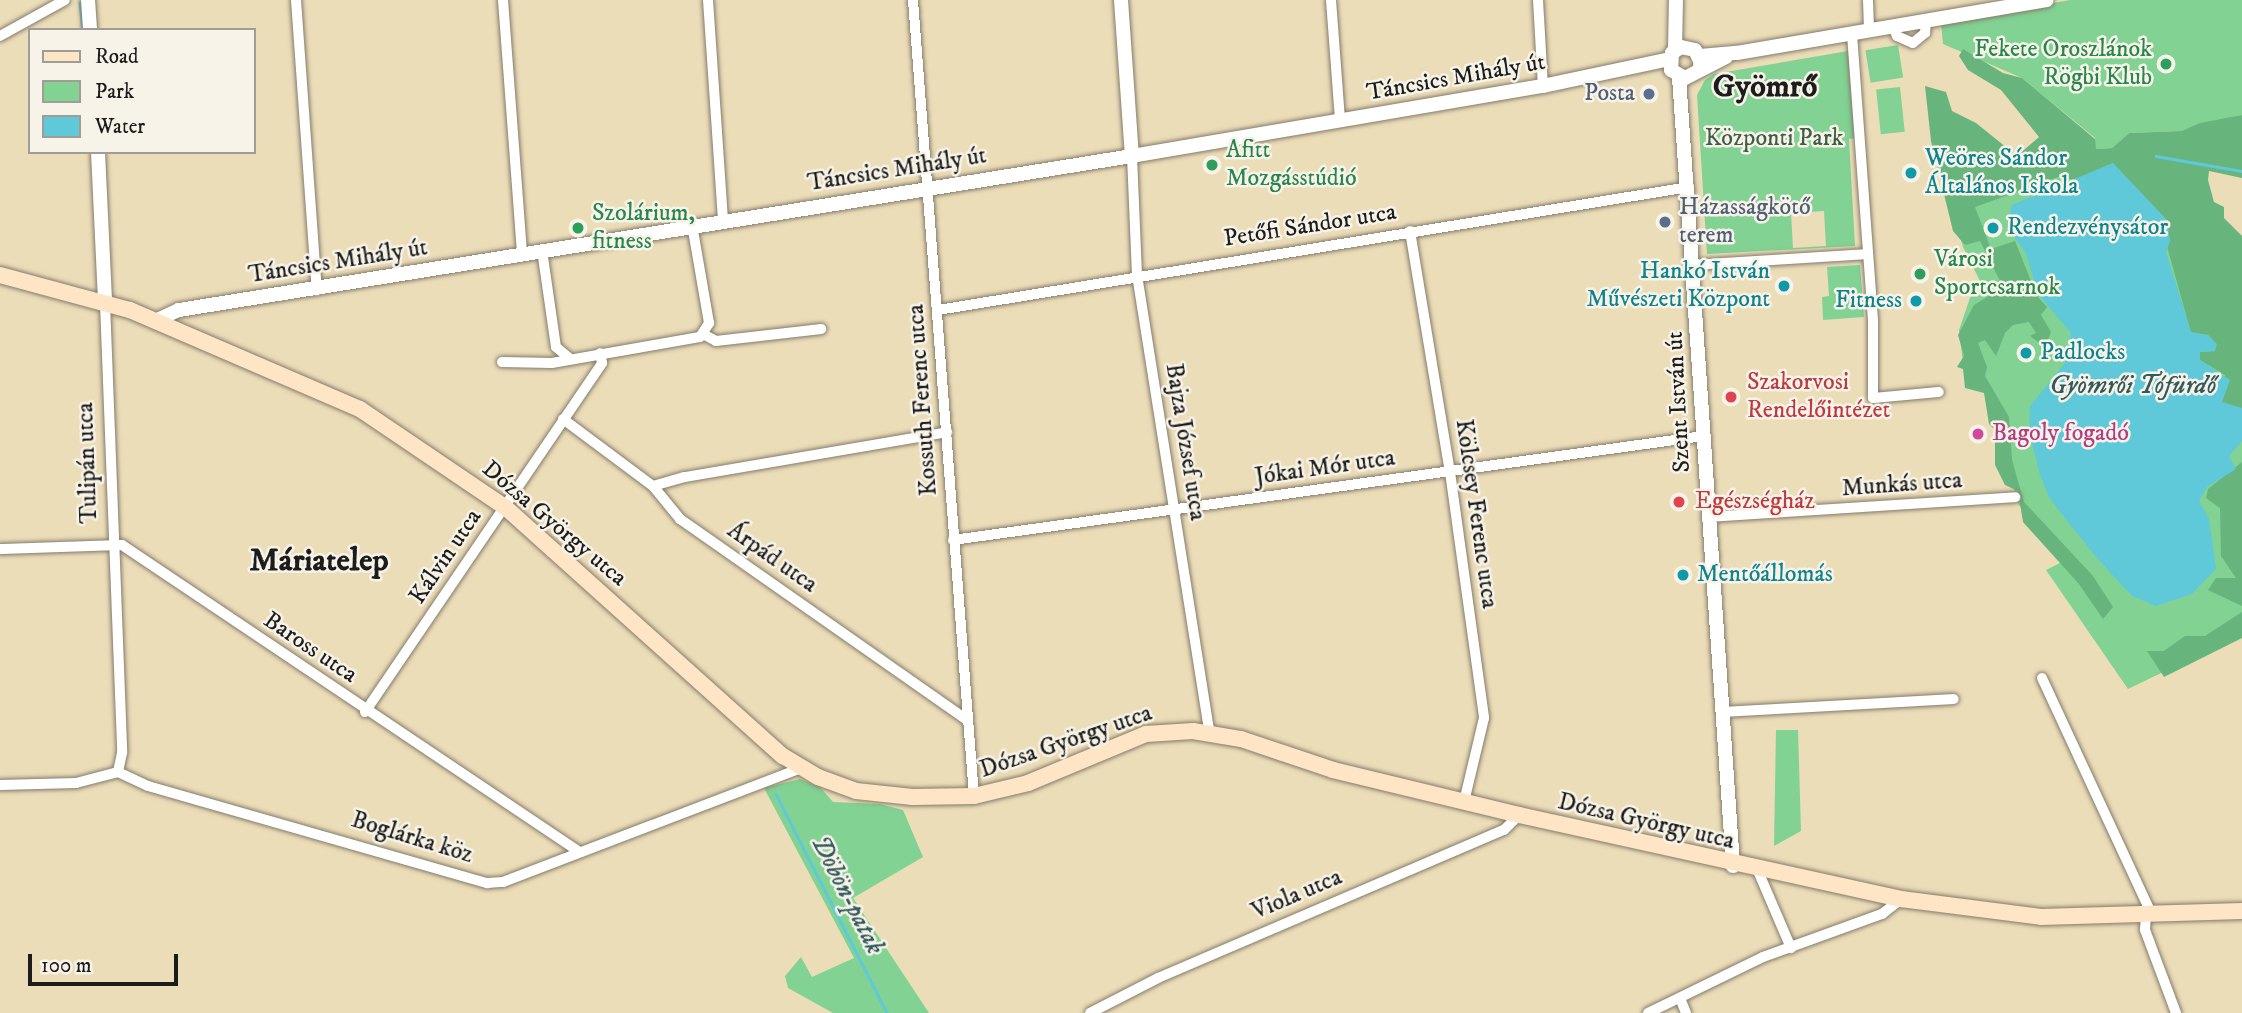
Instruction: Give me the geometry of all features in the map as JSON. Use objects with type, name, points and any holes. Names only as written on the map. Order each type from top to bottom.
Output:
[{"type":"main road","name":"Dózsa György utca","points":[[0,275],[105,303],[155,321],[360,409],[505,507],[802,768],[856,791],[914,797],[974,796],[1028,783],[1146,734],[1209,732],[1464,802],[1733,866],[1901,899],[2016,916],[2242,911]]},
{"type":"street","points":[[0,36],[65,0]]},
{"type":"street","points":[[88,0],[90,28]]},
{"type":"street","points":[[296,0],[317,290]]},
{"type":"street","points":[[503,0],[522,253]]},
{"type":"street","points":[[708,0],[723,220]]},
{"type":"street","name":"Kossuth Ferenc utca","points":[[913,0],[974,796]]},
{"type":"street","points":[[1121,0],[1132,156]]},
{"type":"street","points":[[1331,0],[1340,121]]},
{"type":"street","points":[[1538,0],[1543,86]]},
{"type":"street","points":[[1676,0],[1676,22],[1684,63]]},
{"type":"street","points":[[1868,0],[1869,31]]},
{"type":"street","name":"Táncsics Mihály út","points":[[155,321],[179,310],[317,290],[692,225],[1132,156],[2046,0]]},
{"type":"street","points":[[1852,34],[1868,254],[1873,398],[1939,392]]},
{"type":"street","name":"Szent István út","points":[[1684,63],[1682,103],[1733,866]]},
{"type":"street","name":"Tulipán utca","points":[[97,154],[122,753],[118,772]]},
{"type":"street","name":"Bajza József utca","points":[[1132,156],[1138,275],[1209,732]]},
{"type":"street","name":"Petőfi Sándor utca","points":[[938,310],[1138,275],[1689,187]]},
{"type":"street","points":[[692,225],[709,323],[703,334]]},
{"type":"street","name":"Kölcsey Ferenc utca","points":[[1410,231],[1450,472],[1484,718],[1464,802]]},
{"type":"street","points":[[542,250],[556,347],[569,358]]},
{"type":"street","points":[[1693,265],[1868,254]]},
{"type":"street","points":[[502,362],[552,363],[703,334],[716,341],[821,329]]},
{"type":"street","name":"Kálvin utca","points":[[365,712],[602,363],[600,353]]},
{"type":"street","name":"Árpád utca","points":[[563,419],[653,486],[680,519],[967,720]]},
{"type":"street","points":[[653,486],[685,477],[947,432]]},
{"type":"street","name":"Jókai Mór utca","points":[[953,540],[1703,436]]},
{"type":"street","name":"Munkás utca","points":[[1709,517],[2015,497]]},
{"type":"street","name":"Baross utca","points":[[0,549],[121,545],[365,712],[578,851]]},
{"type":"street","points":[[2042,678],[2149,915],[2145,930],[2176,1013]]},
{"type":"street","points":[[1723,712],[1954,699]]},
{"type":"street","name":"Boglárka köz","points":[[118,772],[148,786],[487,883],[503,882],[578,851],[802,768]]},
{"type":"street","points":[[0,785],[76,783],[118,772]]},
{"type":"street","name":"Viola utca","points":[[1090,1013],[1158,978],[1504,830],[1519,815]]},
{"type":"street","points":[[1758,871],[1791,948]]},
{"type":"street","points":[[1648,1013],[1791,948],[1882,914],[1901,899]]},
{"type":"street","points":[[1680,998],[1686,1013]]},
{"type":"green space","points":[[2070,0],[2242,0],[2242,115],[2182,131],[2129,133],[2112,148],[2095,149],[2095,138],[2022,78],[1943,44],[1941,23]]},
{"type":"green space","points":[[1898,45],[1903,78],[1871,83],[1865,50]]},
{"type":"green space","points":[[1963,49],[2003,73],[2022,78],[2095,139],[2096,149],[2112,148],[2129,133],[2182,131],[2200,123],[2242,115],[2242,178],[2209,171],[2208,180],[2214,202],[2224,207],[2224,218],[2242,236],[2242,432],[2222,402],[2225,375],[2200,360],[2200,352],[2215,351],[2208,335],[2191,333],[2167,246],[2113,163],[2075,180],[2058,177],[1975,207],[1991,249],[2015,241],[2037,296],[2047,307],[2041,315],[2051,332],[2045,347],[2030,336],[2036,333],[2029,322],[2013,325],[2005,333],[1996,356],[1985,340],[1978,343],[1987,367],[1985,376],[2009,417],[2012,460],[2024,502],[2093,576],[2113,607],[2103,619],[2079,584],[2023,522],[2018,491],[2005,485],[1995,465],[1995,430],[1989,424],[1984,393],[1965,388],[1963,369],[1957,367],[1964,356],[1958,335],[1974,305],[2003,287],[1980,241],[1965,245],[1953,231],[1931,141],[1925,86],[1946,92],[1952,111],[1976,123],[2017,156],[2039,137],[2001,90],[1968,70],[1959,56]]},
{"type":"green space","name":"Központi Park","points":[[1848,51],[1856,138],[1849,139],[1855,246],[1707,254],[1697,95],[1705,80],[1714,74]],"holes":[[[1824,211],[1826,246],[1793,248],[1791,213]]]},
{"type":"green space","points":[[1900,87],[1905,132],[1881,134],[1876,90]]},
{"type":"green space","points":[[2173,148],[2242,256],[2242,634],[2128,689],[2046,570],[2066,560],[2018,504],[1987,387],[1963,363],[1959,330],[1971,295],[1986,293],[1963,247],[1950,202]]},
{"type":"green space","points":[[1860,265],[1864,317],[1823,320],[1822,297],[1829,296],[1827,267]]},
{"type":"green space","points":[[2242,462],[2242,606],[2208,590],[2216,578],[2236,578],[2221,556],[2220,508],[2206,498],[2208,489]]},
{"type":"green space","points":[[2242,612],[2242,638],[2164,677],[2147,651],[2164,651],[2185,636],[2205,636]]},
{"type":"green space","points":[[1776,730],[1798,730],[1801,831],[1774,846]]},
{"type":"green space","points":[[800,779],[821,788],[833,802],[880,804],[903,810],[923,857],[853,898],[929,1013],[833,1013],[788,988],[785,976],[801,957],[812,977],[854,958],[764,788]]},
{"type":"water","name":"Gyömrői Tófürdő","points":[[2113,163],[2167,220],[2170,241],[2166,252],[2191,332],[2208,335],[2217,344],[2215,351],[2200,352],[2200,360],[2230,380],[2222,402],[2242,408],[2242,441],[2229,456],[2236,469],[2207,487],[2199,501],[2209,519],[2216,569],[2192,594],[2156,606],[2132,596],[2096,557],[2050,499],[2040,475],[2029,431],[2030,406],[2065,363],[2071,333],[2038,294],[2026,253],[2007,227],[2012,205]]},
{"type":"waterway","points":[[80,3],[83,28]]},
{"type":"waterway","points":[[2156,156],[2242,171]]},
{"type":"waterway","name":"Döbön-patak","points":[[776,794],[887,1013]]},
{"type":"place","name":"Fekete Oroszlánok Rögbi Klub","points":[[2166,64]]},
{"type":"place","name":"Posta","points":[[1649,94]]},
{"type":"place","name":"Afitt Mozgásstúdió","points":[[1212,165]]},
{"type":"place","name":"Weöres Sándor Általános Iskola","points":[[1911,173]]},
{"type":"place","name":"Házasságkötő terem","points":[[1665,222]]},
{"type":"place","name":"Szolárium, fitness","points":[[578,228]]},
{"type":"place","name":"Rendezvénysátor","points":[[1993,228]]},
{"type":"place","name":"Városi Sportcsarnok","points":[[1920,274]]},
{"type":"place","name":"Hankó István Művészeti Központ","points":[[1784,286]]},
{"type":"place","name":"Fitness","points":[[1916,301]]},
{"type":"place","name":"Padlocks","points":[[2026,353]]},
{"type":"place","name":"Szakorvosi Rendelőintézet","points":[[1731,397]]},
{"type":"place","name":"Bagoly fogadó","points":[[1978,434]]},
{"type":"place","name":"Egészségház","points":[[1679,502]]},
{"type":"place","name":"Mentőállomás","points":[[1683,575]]},
{"type":"district","name":"Gyömrő","points":[[1765,87]]},
{"type":"district","name":"Máriatelep","points":[[319,561]]}]
